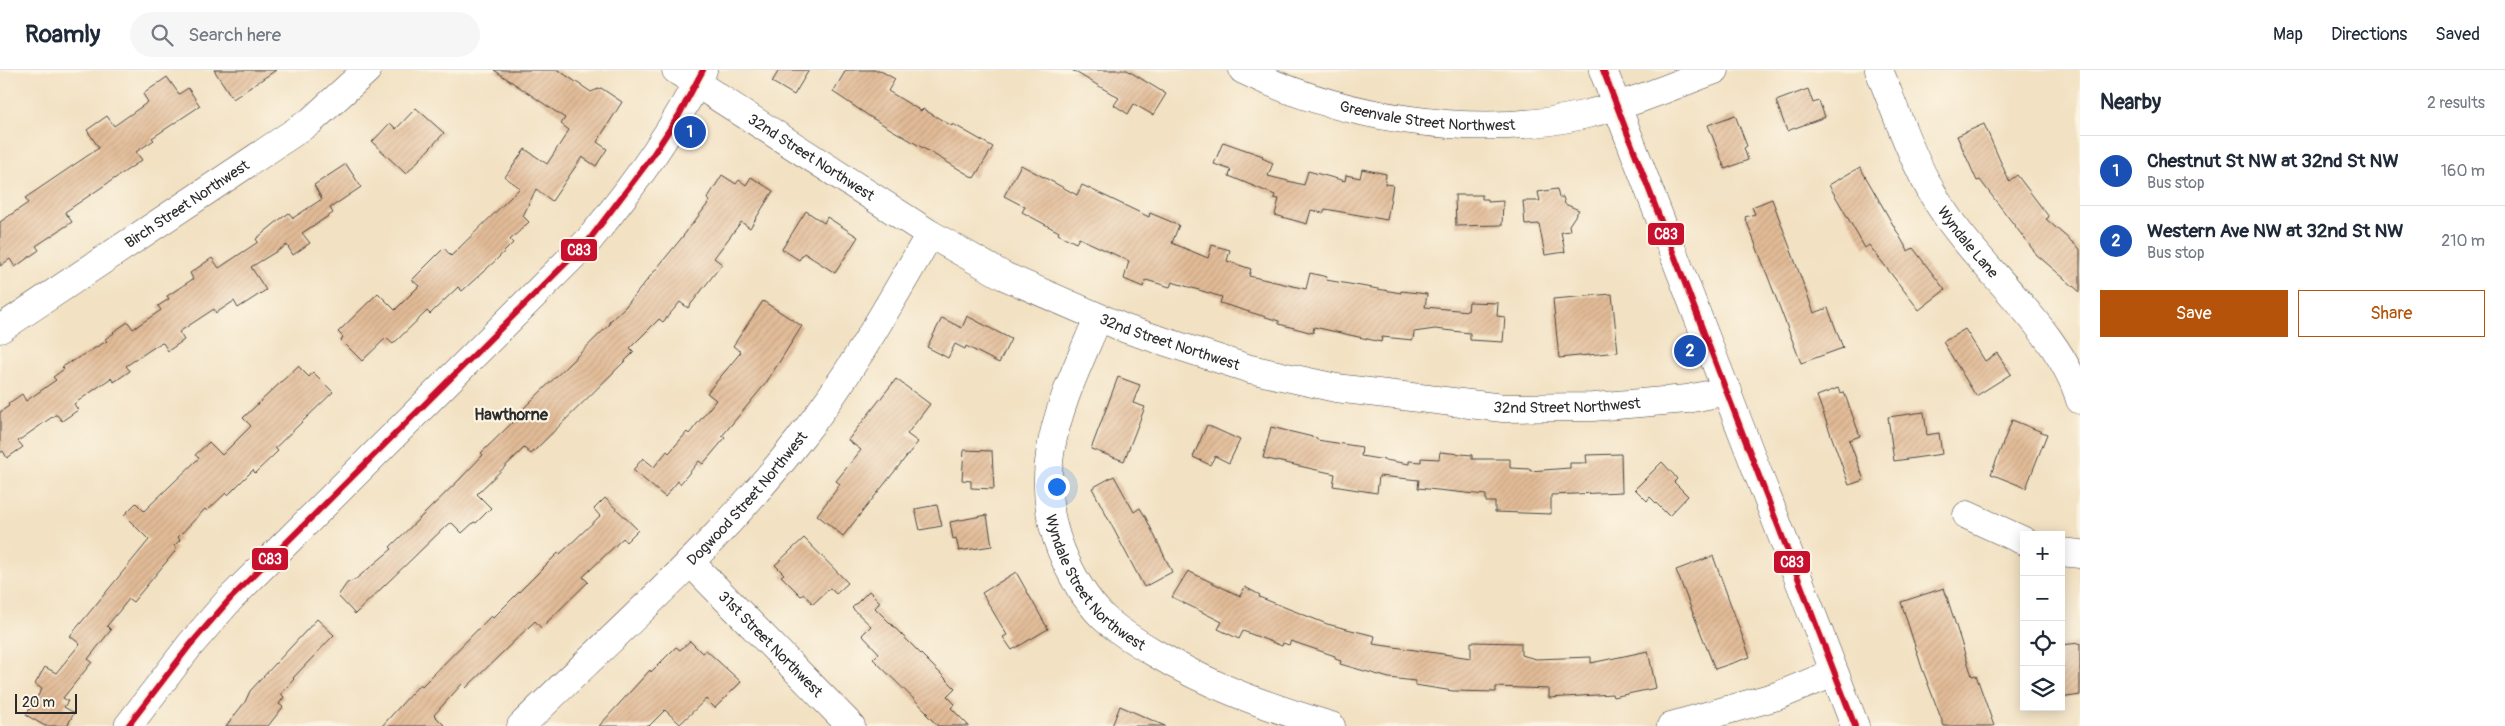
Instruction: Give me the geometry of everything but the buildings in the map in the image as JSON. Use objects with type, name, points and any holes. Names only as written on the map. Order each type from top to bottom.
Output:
[{"type":"street","name":"Birch Street Northwest","points":[[0,329],[311,121],[368,70]]},
{"type":"street","name":"Greenvale Street Northwest","points":[[1243,70],[1295,92],[1332,103],[1387,115],[1480,126],[1533,123],[1581,116],[1618,107],[1716,70]]},
{"type":"street","points":[[1603,70],[1728,391],[1855,726]]},
{"type":"street","name":"Wyndale Lane","points":[[1879,70],[1910,145],[1945,214],[1984,265],[2052,344],[2067,368],[2080,400]]},
{"type":"street","points":[[128,726],[190,645],[230,599],[590,240],[653,156],[682,110],[692,74]]},
{"type":"street","name":"32nd Street Northwest","points":[[692,74],[930,234],[1004,276],[1098,318],[1250,369],[1336,388],[1503,408],[1546,409],[1650,402],[1728,391]]},
{"type":"street","name":"Dogwood Street Northwest","points":[[521,726],[690,562],[748,501],[811,424],[862,350],[930,234]]},
{"type":"street","name":"Wyndale Street Northwest","points":[[1098,318],[1060,417],[1050,454],[1048,488],[1051,521],[1070,573],[1085,596],[1103,618],[1128,637],[1182,670],[1242,697],[1330,726]]},
{"type":"street","points":[[1967,515],[2020,540]]},
{"type":"street","points":[[2065,552],[2080,554]]},
{"type":"street","name":"31st Street Northwest","points":[[690,562],[851,726]]},
{"type":"street","points":[[1671,726],[1777,696],[1834,673]]},
{"type":"transit line","name":"C83","points":[[128,726],[190,645],[230,599],[589,240],[651,158],[679,115],[703,70]]},
{"type":"transit line","name":"C83","points":[[1603,70],[1855,726]]},
{"type":"place","name":"Chestnut St NW at 32nd St NW","points":[[690,132]]},
{"type":"place","name":"Western Ave NW at 32nd St NW","points":[[1690,351]]},
{"type":"district","name":"Hawthorne","points":[[511,414]]}]
